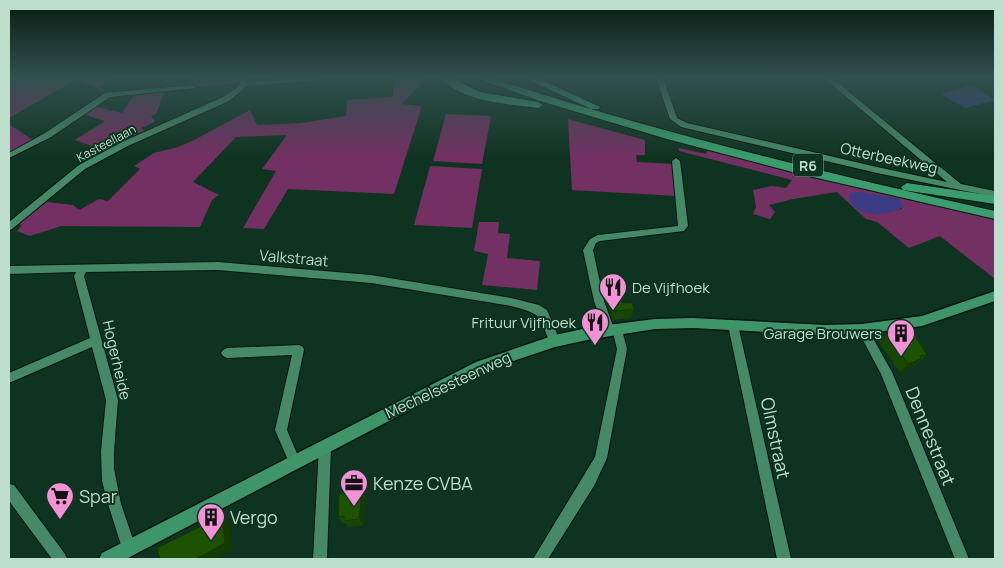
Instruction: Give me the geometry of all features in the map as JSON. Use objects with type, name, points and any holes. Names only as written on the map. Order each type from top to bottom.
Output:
[{"type":"highway","points":[[532,105],[592,115]]},
{"type":"highway","name":"R6","points":[[560,105],[592,115],[708,146],[871,186],[995,208]]},
{"type":"highway","name":"R6","points":[[580,105],[778,158],[995,208]]},
{"type":"highway","points":[[588,105],[605,112]]},
{"type":"highway","points":[[871,186],[995,215]]},
{"type":"highway","points":[[901,186],[995,200]]},
{"type":"main road","name":"Mechelsesteenweg","points":[[108,559],[481,366],[555,341],[655,324],[733,325],[825,330],[862,329],[922,321],[995,296]]},
{"type":"street","points":[[9,156],[48,135],[95,105]]},
{"type":"street","name":"Kasteellaan","points":[[9,227],[82,168],[125,144],[214,105]]},
{"type":"street","name":"Otterbeekweg","points":[[668,105],[674,119],[684,125],[960,188],[995,194]]},
{"type":"street","points":[[859,105],[960,188]]},
{"type":"street","points":[[540,559],[589,481],[601,458],[622,349],[599,301],[588,250],[593,241],[598,238],[681,229],[683,226],[676,161]]},
{"type":"street","name":"Valkstraat","points":[[9,270],[218,266],[380,281],[511,302],[535,308],[543,313],[555,341]]},
{"type":"street","name":"Hogerheide","points":[[82,269],[79,276],[112,400],[113,416],[106,458],[114,501],[129,548]]},
{"type":"street","name":"Olmstraat","points":[[733,325],[784,559]]},
{"type":"street","name":"Dennestraat","points":[[862,329],[886,372],[962,559]]},
{"type":"street","points":[[9,378],[96,340]]},
{"type":"street","points":[[227,352],[299,350],[281,430],[295,463]]},
{"type":"street","points":[[320,559],[325,447]]},
{"type":"street","points":[[9,490],[60,559]]},
{"type":"shaded area","points":[[9,105],[33,105],[9,118]]},
{"type":"shaded area","points":[[128,105],[160,105],[156,114],[151,116],[155,122],[141,128],[145,132],[106,151],[75,140],[105,121],[82,114],[93,106],[122,113]]},
{"type":"shaded area","points":[[347,105],[422,106],[394,194],[288,189],[264,229],[243,228],[276,171],[262,169],[287,135],[236,137],[193,182],[219,195],[212,200],[200,227],[61,226],[30,236],[17,231],[22,225],[18,224],[47,202],[73,205],[79,210],[99,199],[108,201],[140,169],[134,166],[154,153],[178,147],[194,140],[250,110],[257,125],[301,123],[346,116]]},
{"type":"shaded area","points":[[959,105],[978,105],[965,108]]},
{"type":"shaded area","points":[[446,114],[491,116],[482,164],[433,161]]},
{"type":"shaded area","points":[[568,119],[645,140],[645,155],[636,155],[637,162],[674,164],[677,196],[572,190]]},
{"type":"shaded area","points":[[9,124],[34,141],[9,155]]},
{"type":"shaded area","points":[[679,148],[706,154],[708,149],[995,218],[995,279],[940,236],[909,248],[877,222],[866,219],[837,192],[769,205],[775,212],[770,219],[753,214],[756,207],[753,190],[772,186],[786,188],[792,180],[679,151]],"holes":[[[887,197],[899,199],[902,209],[873,214]]]},
{"type":"shaded area","points":[[430,166],[482,169],[472,228],[414,225]]},
{"type":"shaded area","points":[[861,192],[899,199],[904,206],[890,213],[880,214],[862,211],[850,201],[849,193]]},
{"type":"shaded area","points":[[479,222],[499,222],[498,233],[510,234],[507,258],[540,261],[537,290],[482,285],[488,254],[474,251]]},
{"type":"building","points":[[619,292],[622,303],[632,303],[634,309],[615,311],[609,293]]},
{"type":"building","points":[[912,331],[927,355],[920,356],[921,359],[908,364],[887,333]]},
{"type":"building","points":[[362,490],[359,519],[344,521],[344,516],[338,517],[339,494]]},
{"type":"building","points":[[222,516],[225,543],[196,559],[160,559],[157,548]]},
{"type":"place","name":"De Vijfhoek","points":[[613,311]]},
{"type":"place","name":"Frituur Vijfhoek","points":[[595,346]]},
{"type":"place","name":"Garage Brouwers","points":[[901,357]]},
{"type":"place","name":"Kenze CVBA","points":[[354,507]]},
{"type":"place","name":"Spar","points":[[60,520]]},
{"type":"place","name":"Vergo","points":[[211,541]]}]
